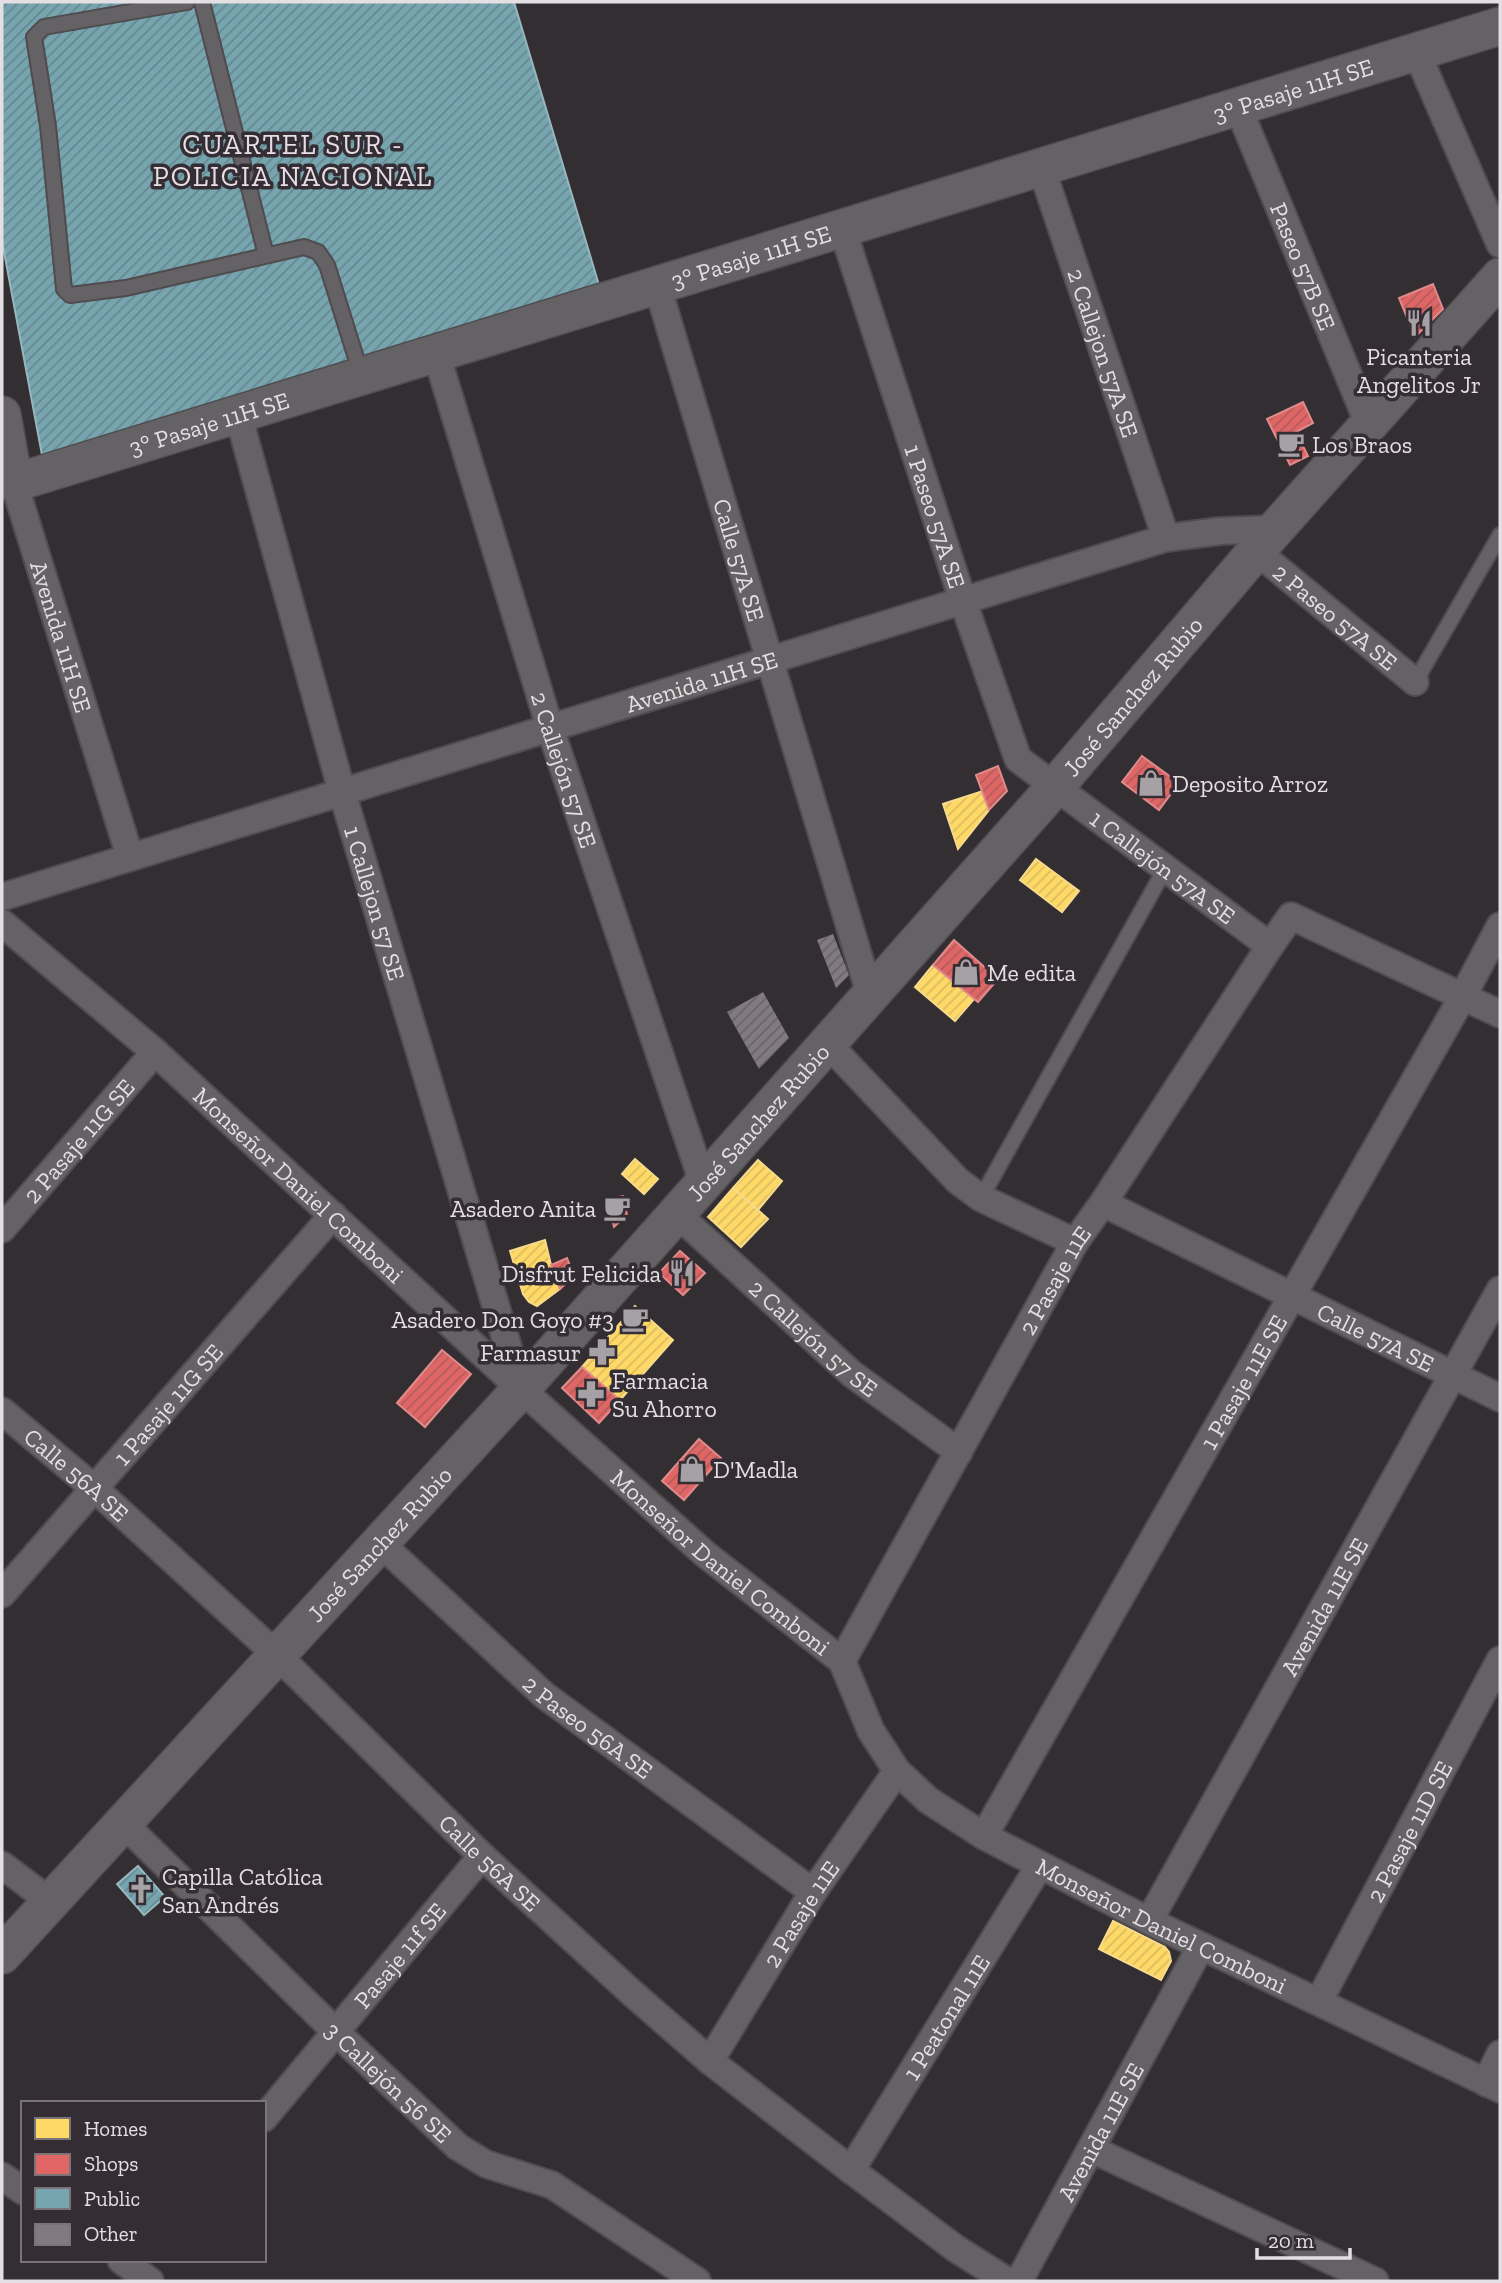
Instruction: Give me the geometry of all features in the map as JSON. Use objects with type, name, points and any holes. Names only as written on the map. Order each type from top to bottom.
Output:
[{"type":"main road","name":"3° Pasaje 11H SE","points":[[8,484],[1500,26]]},
{"type":"main road","name":"José Sanchez Rubio","points":[[2,1955],[521,1389],[1055,787],[1266,540],[1500,277]]},
{"type":"main road","name":"Avenida 11H SE","points":[[2,415],[8,484]]},
{"type":"street","points":[[1416,51],[1500,244]]},
{"type":"street","name":"Paseo 57B SE","points":[[1238,107],[1369,425]]},
{"type":"street","name":"2 Callejon 57A SE","points":[[1041,167],[1166,538]]},
{"type":"street","name":"1 Paseo 57A SE","points":[[842,228],[963,601],[1018,758],[1055,787]]},
{"type":"street","name":"Calle 57A SE","points":[[657,285],[870,994]]},
{"type":"street","name":"2 Callejón 57 SE","points":[[436,353],[551,728],[703,1183]]},
{"type":"street","name":"1 Callejon 57 SE","points":[[238,414],[342,792],[521,1389]]},
{"type":"street","name":"Avenida 11H SE","points":[[8,484],[130,858]]},
{"type":"street","name":"Avenida 11H SE","points":[[2,897],[1166,538],[1220,531],[1266,540]]},
{"type":"street","name":"2 Paseo 57A SE","points":[[1266,540],[1415,682]]},
{"type":"street","name":"1 Callejón 57A SE","points":[[1055,787],[1270,946]]},
{"type":"street","name":"2 Pasaje 11E","points":[[842,1661],[1075,1242],[1292,916],[1463,996]]},
{"type":"street","name":"Monseñor Daniel Comboni","points":[[2,923],[155,1052],[521,1389],[705,1554],[842,1661],[871,1731],[897,1771],[928,1800],[984,1836],[1201,1947],[1493,2086]]},
{"type":"street","name":"1 Pasaje 11E SE","points":[[984,1836],[1463,996],[1500,926]]},
{"type":"street","points":[[1463,996],[1500,1014]]},
{"type":"street","points":[[827,1043],[958,1181],[981,1198],[1075,1242]]},
{"type":"street","name":"2 Pasaje 11G SE","points":[[2,1229],[155,1052]]},
{"type":"street","name":"Calle 57A SE","points":[[1103,1203],[1500,1398]]},
{"type":"street","name":"2 Callejón 57 SE","points":[[676,1213],[852,1374],[959,1452]]},
{"type":"street","name":"1 Pasaje 11G SE","points":[[2,1594],[334,1215]]},
{"type":"street","name":"Avenida 11E SE","points":[[1149,1920],[1500,1290]]},
{"type":"street","name":"Calle 56A SE","points":[[2,1411],[94,1488],[278,1655],[482,1856],[710,2061],[954,2248],[1007,2281]]},
{"type":"street","name":"2 Paseo 56A SE","points":[[380,1543],[544,1695],[813,1892]]},
{"type":"street","name":"2 Pasaje 11D SE","points":[[1319,2001],[1500,1660]]},
{"type":"street","name":"2 Pasaje 11E","points":[[710,2061],[813,1892],[897,1771]]},
{"type":"street","name":"3 Callejón 56 SE","points":[[123,1823],[335,2031],[458,2147],[486,2164],[552,2185],[697,2281]]},
{"type":"street","name":"Pasaje 11f SE","points":[[266,2116],[482,1856]]},
{"type":"street","points":[[2,1865],[51,1902]]},
{"type":"street","name":"1 Peatonal 11E","points":[[851,2169],[1041,1865]]},
{"type":"street","name":"Avenida 11E SE","points":[[1019,2281],[1201,1947]]},
{"type":"street","points":[[1493,2086],[1500,2054]]},
{"type":"street","points":[[1091,2149],[1375,2281]]},
{"type":"street","points":[[2,2176],[21,2190]]},
{"type":"street","points":[[124,2262],[149,2276]]},
{"type":"lane","points":[[187,2],[44,27],[34,37],[48,127],[64,289],[71,295],[126,288],[304,247],[318,252],[327,265],[362,375]]},
{"type":"lane","points":[[202,2],[266,255]]},
{"type":"lane","points":[[1415,682],[1500,535]]},
{"type":"lane","points":[[981,1198],[1165,869]]},
{"type":"building: Homes","points":[[983,791],[989,810],[958,849],[943,804]]},
{"type":"building: Homes","points":[[1036,859],[1079,891],[1062,912],[1020,880]]},
{"type":"building: Homes","points":[[933,965],[974,999],[955,1021],[915,987]]},
{"type":"building: Homes","points":[[635,1159],[658,1179],[644,1194],[622,1174]]},
{"type":"building: Homes","points":[[758,1160],[782,1181],[758,1210],[733,1188]]},
{"type":"building: Homes","points":[[733,1188],[768,1219],[741,1247],[708,1217]]},
{"type":"building: Homes","points":[[545,1240],[560,1289],[537,1306],[529,1302],[523,1294],[510,1251]]},
{"type":"building: Homes","points":[[635,1306],[673,1340],[620,1400],[582,1367]]},
{"type":"building: Homes","points":[[1113,1921],[1165,1947],[1171,1961],[1161,1980],[1099,1949]]},
{"type":"building: Shops","name":"Picanteria Angelitos Jr","points":[[1433,284],[1443,309],[1415,337],[1399,298]]},
{"type":"building: Shops","name":"Los Braos","points":[[1303,402],[1313,423],[1296,432],[1308,456],[1290,465],[1267,419]]},
{"type":"building: Shops","name":"Deposito Arroz","points":[[1142,756],[1179,783],[1159,810],[1122,782]]},
{"type":"building: Shops","points":[[998,766],[1007,791],[989,810],[976,775]]},
{"type":"building: Shops","name":"Me edita","points":[[954,940],[998,979],[978,1002],[933,965]]},
{"type":"building: Shops","name":"Asadero Anita","points":[[623,1196],[627,1215],[614,1227],[607,1200]]},
{"type":"building: Shops","name":"Disfrut Felicida","points":[[680,1251],[705,1273],[683,1295],[659,1273]]},
{"type":"building: Shops","points":[[567,1258],[574,1276],[560,1289],[551,1265]]},
{"type":"building: Shops","points":[[442,1350],[471,1374],[425,1427],[397,1403]]},
{"type":"building: Shops","name":"Farmacia Su Ahorro","points":[[582,1367],[620,1400],[599,1423],[562,1388]]},
{"type":"building: Shops","name":"D'Madla","points":[[699,1439],[721,1458],[684,1500],[662,1481]]},
{"type":"building: Public","points":[[2,2],[514,2],[599,285],[42,455],[2,241]]},
{"type":"building: Public","name":"Capilla Católica San Andrés","points":[[138,1866],[165,1897],[144,1915],[117,1884]]},
{"type":"building: Other","points":[[833,934],[849,975],[836,988],[817,940]]},
{"type":"building: Other","points":[[763,992],[789,1038],[759,1069],[727,1012]]},
{"type":"place","name":"Picanteria Angelitos Jr","points":[[1419,323]]},
{"type":"place","name":"Los Braos","points":[[1291,444]]},
{"type":"place","name":"Deposito Arroz","points":[[1151,783]]},
{"type":"place","name":"Me edita","points":[[966,972]]},
{"type":"place","name":"Asadero Anita","points":[[617,1208]]},
{"type":"place","name":"Disfrut Felicida","points":[[682,1273]]},
{"type":"place","name":"Asadero Don Goyo #3","points":[[635,1319]]},
{"type":"place","name":"Farmasur","points":[[602,1352]]},
{"type":"place","name":"Farmacia Su Ahorro","points":[[591,1394]]},
{"type":"place","name":"D'Madla","points":[[692,1469]]},
{"type":"place","name":"Capilla Católica San Andrés","points":[[141,1890]]},
{"type":"district","name":"CUARTEL SUR - POLICIA NACIONAL","points":[[293,160]]}]
